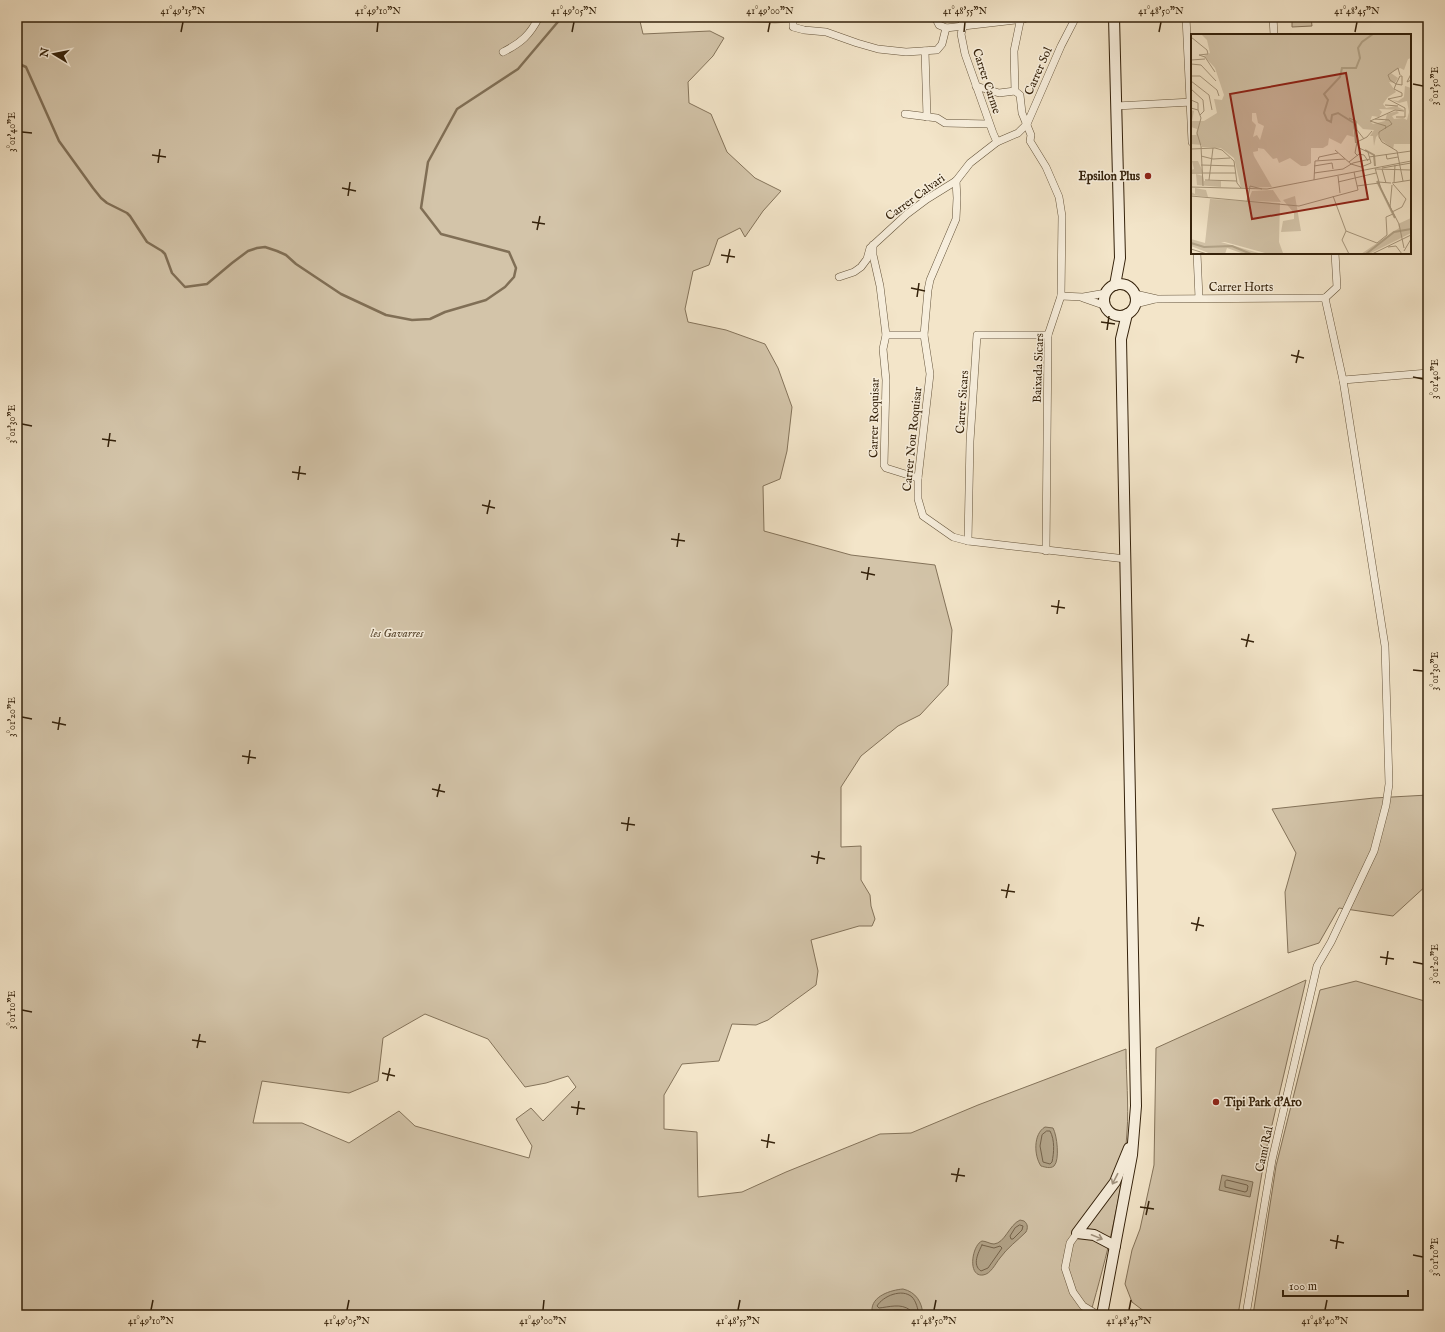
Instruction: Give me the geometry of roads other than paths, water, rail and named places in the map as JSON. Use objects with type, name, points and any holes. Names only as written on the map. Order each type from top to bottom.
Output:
[{"type":"street","points":[[504,52],[518,44],[532,30],[539,17]]},
{"type":"street","points":[[793,17],[793,27],[804,30],[826,32],[878,49],[906,52],[937,50],[942,44],[946,28]]},
{"type":"street","points":[[935,17],[939,25],[946,28],[963,27],[1022,18]]},
{"type":"street","name":"Carrer Carme","points":[[962,17],[963,27],[961,34],[965,54],[989,124],[997,142]]},
{"type":"street","name":"Carrer Sol","points":[[1018,133],[1027,124],[1061,46],[1076,17]]},
{"type":"street","points":[[1114,17],[1120,258],[1115,285]]},
{"type":"street","points":[[1116,106],[1191,102],[1186,17]]},
{"type":"street","points":[[1273,17],[1274,34]]},
{"type":"street","name":"Baixada Sicars","points":[[1022,18],[1014,51],[1015,91],[1020,95],[1022,113],[1031,135],[1030,141],[1046,167],[1059,197],[1062,216],[1061,296],[1048,335],[1046,551]]},
{"type":"street","points":[[925,51],[927,117]]},
{"type":"street","points":[[976,86],[999,93],[1015,91]]},
{"type":"street","points":[[905,114],[937,118],[945,123],[989,124]]},
{"type":"street","points":[[1018,133],[1030,141]]},
{"type":"street","name":"Carrer Calvari","points":[[839,277],[854,272],[861,267],[867,259],[870,248],[907,214],[956,181],[970,164],[997,142],[1018,133]]},
{"type":"street","name":"Carrer Nou Roquisar","points":[[956,181],[956,219],[930,280],[928,290],[924,335],[930,374],[918,478],[918,499],[923,516],[938,528],[953,537],[968,541],[1126,559]]},
{"type":"street","name":"Carrer Roquisar","points":[[874,244],[873,256],[880,286],[886,335],[884,349],[886,380],[884,465],[886,468],[918,478]]},
{"type":"street","points":[[1197,254],[1199,298]]},
{"type":"street","points":[[1325,298],[1336,287],[1335,254]]},
{"type":"street","points":[[1120,258],[1127,286]]},
{"type":"street","points":[[1121,284],[1127,286],[1132,289],[1135,299],[1132,310],[1127,314],[1120,316],[1114,314],[1109,311],[1106,306],[1106,293],[1115,285],[1121,284]]},
{"type":"street","points":[[1083,298],[1106,293]]},
{"type":"street","points":[[1061,296],[1083,298],[1106,306]]},
{"type":"street","name":"Carrer Horts","points":[[1135,299],[1325,298]]},
{"type":"street","name":"Camí Ral","points":[[1246,1315],[1272,1160],[1317,966],[1334,935],[1374,851],[1386,805],[1389,784],[1385,646],[1342,380],[1325,298]]},
{"type":"street","points":[[1102,1315],[1131,1162],[1134,1130],[1136,1054],[1121,339],[1114,314]]},
{"type":"street","points":[[1121,339],[1127,314]]},
{"type":"street","points":[[886,335],[924,335]]},
{"type":"street","name":"Carrer Sicars","points":[[968,541],[970,441],[977,335],[1048,335]]},
{"type":"street","points":[[1342,380],[1428,373]]},
{"type":"street","points":[[1098,1315],[1083,1306],[1072,1292],[1065,1268],[1070,1243],[1115,1182],[1134,1130]]},
{"type":"street","points":[[1077,1233],[1094,1235],[1115,1246]]},
{"type":"water","points":[[1045,1127],[1053,1128],[1057,1142],[1056,1163],[1054,1166],[1048,1168],[1041,1166],[1036,1151],[1038,1135]]},
{"type":"water","points":[[1222,1175],[1253,1182],[1250,1197],[1219,1190]]},
{"type":"water","points":[[1020,1220],[1024,1221],[1027,1225],[1026,1232],[1006,1251],[988,1273],[983,1275],[978,1274],[973,1266],[973,1260],[976,1248],[979,1244],[982,1241],[992,1244],[998,1243],[1016,1222]]},
{"type":"water","points":[[903,1289],[908,1290],[918,1298],[923,1315],[909,1315],[901,1310],[881,1312],[872,1311],[875,1301],[878,1298],[888,1292]]},
{"type":"waterway","points":[[17,63],[26,67],[59,141],[93,188],[107,203],[130,216],[147,242],[165,254],[172,273],[185,287],[207,284],[248,251],[265,247],[286,255],[296,264],[341,294],[386,315],[412,320],[430,319],[445,312],[486,300],[505,287],[514,277],[516,268],[509,252],[441,234],[421,208],[428,162],[457,109],[518,69],[562,17]]},
{"type":"waterway","points":[[628,17],[635,20],[720,20],[775,22],[833,17]]},
{"type":"place","name":"Epsilon Plus","points":[[1148,176]]},
{"type":"place","name":"Tipi Park d'Aro","points":[[1216,1102]]},
{"type":"park label","name":"les Gavarres","points":[[397,633]]}]
